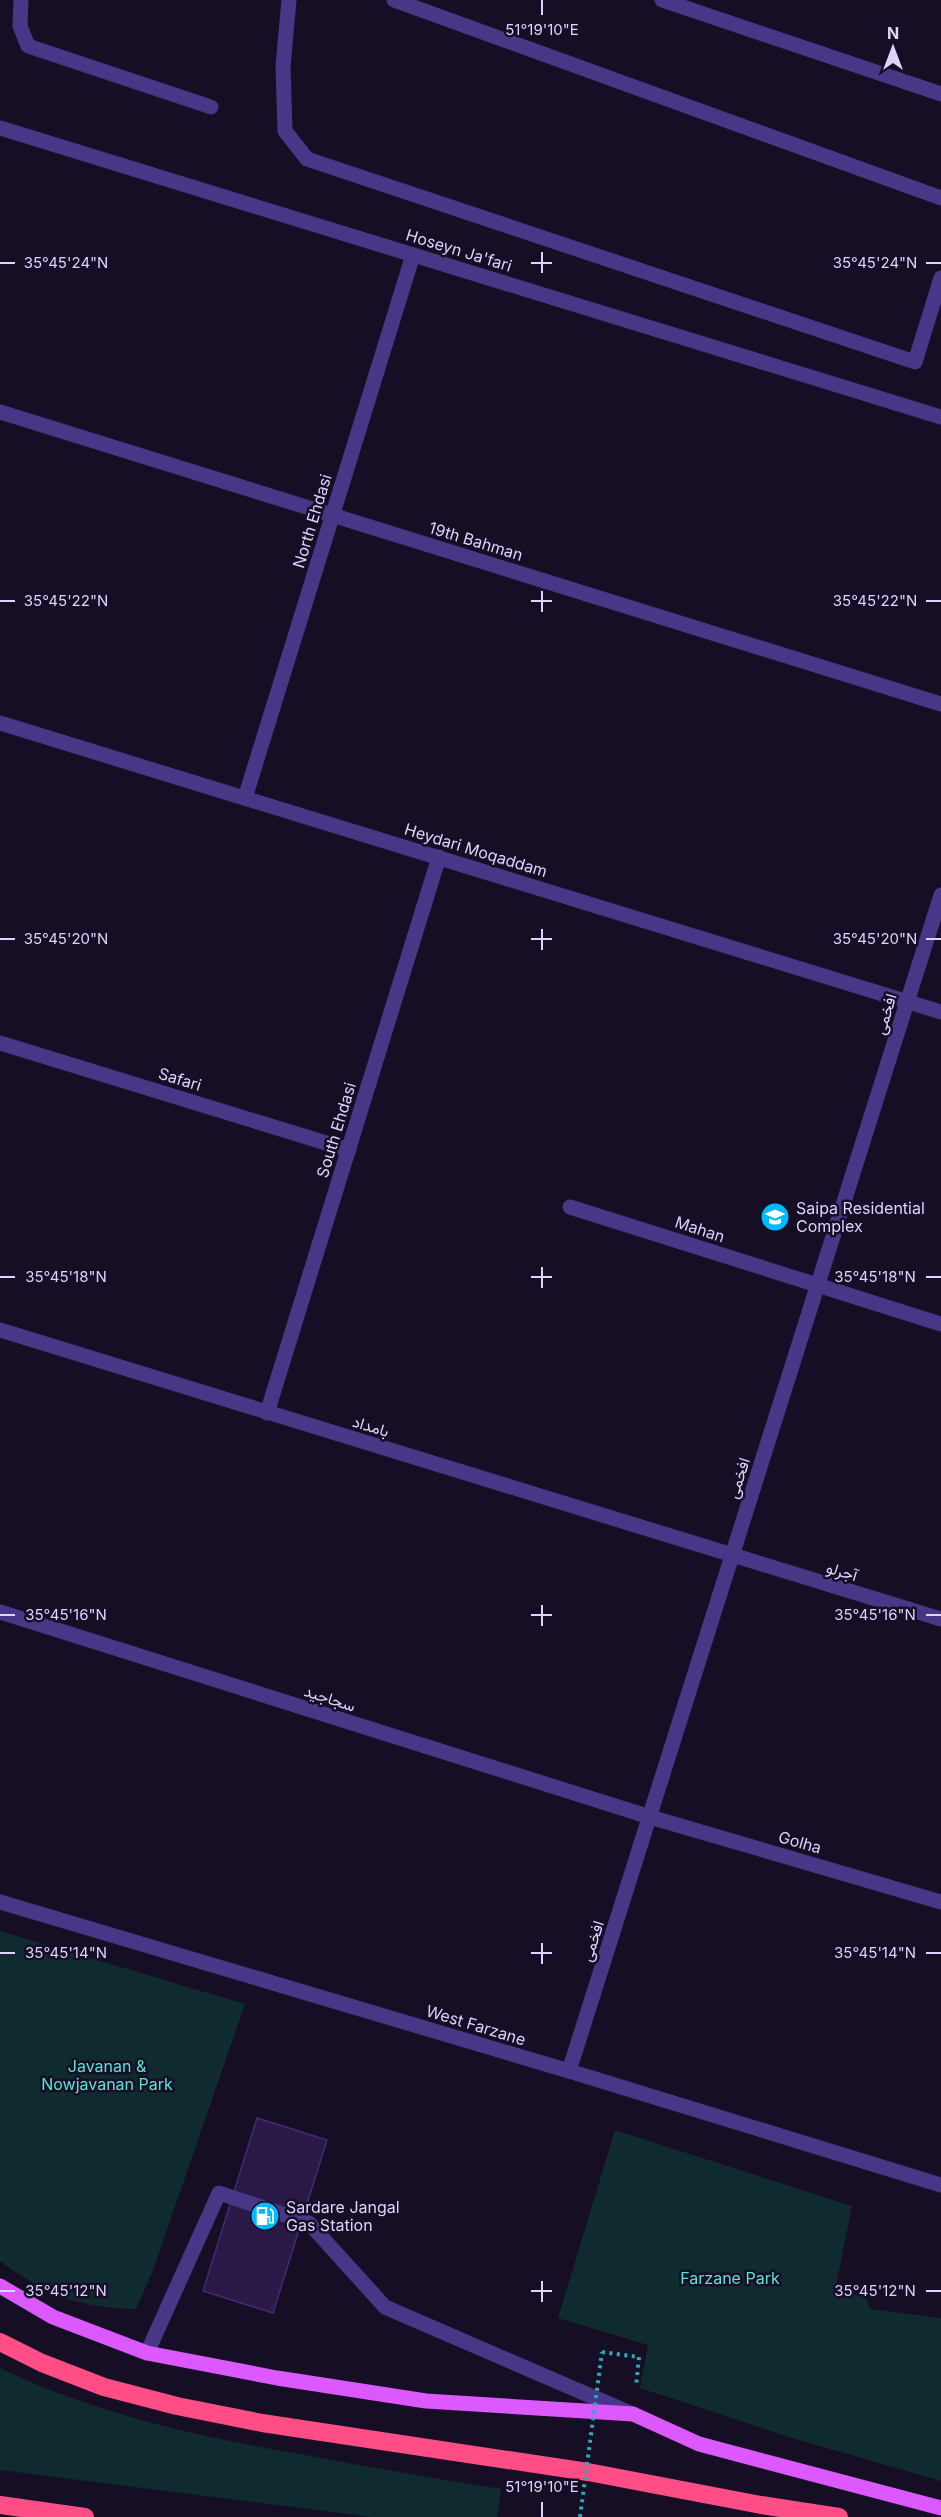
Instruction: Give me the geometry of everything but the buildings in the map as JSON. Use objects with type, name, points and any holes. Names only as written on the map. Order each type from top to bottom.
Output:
[{"type":"highway","points":[[0,2342],[42,2363],[104,2387],[177,2406],[262,2423],[588,2472],[761,2505],[839,2517]]},
{"type":"highway","points":[[0,2505],[86,2517]]},
{"type":"main road","points":[[0,2286],[53,2317],[147,2353],[277,2378],[426,2401],[633,2414],[699,2444],[941,2508]]},
{"type":"street","points":[[21,0],[20,26],[28,46],[211,107]]},
{"type":"street","points":[[289,0],[283,66],[285,131],[308,159],[915,362],[941,278]]},
{"type":"street","points":[[394,0],[941,198]]},
{"type":"street","points":[[662,0],[941,94]]},
{"type":"street","name":"Hoseyn Ja'fari","points":[[0,128],[941,417]]},
{"type":"street","name":"North Ehdasi","points":[[245,798],[413,255]]},
{"type":"street","name":"19th Bahman","points":[[0,412],[941,704]]},
{"type":"street","name":"Heydari Moqaddam","points":[[0,723],[941,1012]]},
{"type":"street","name":"South Ehdasi","points":[[267,1413],[439,857]]},
{"type":"street","name":"افخمی","points":[[569,2071],[941,895]]},
{"type":"street","name":"Safari","points":[[0,1043],[349,1150]]},
{"type":"street","name":"Mahan","points":[[570,1206],[941,1324]]},
{"type":"street","name":"بامداد","points":[[0,1330],[732,1557]]},
{"type":"street","name":"آجرلو","points":[[732,1557],[941,1619]]},
{"type":"street","name":"سجاجید","points":[[0,1612],[650,1817]]},
{"type":"street","name":"Golha","points":[[650,1817],[941,1902]]},
{"type":"street","name":"West Farzane","points":[[0,1902],[569,2071],[941,2185]]},
{"type":"street","points":[[147,2353],[219,2193],[309,2223],[385,2307],[633,2414]]},
{"type":"path","points":[[580,2517],[602,2352],[639,2356]]},
{"type":"green space","name":"Javanan & Nowjavanan Park","points":[[0,1931],[245,2004],[152,2273],[136,2309],[97,2306],[64,2297],[33,2283],[0,2261]]},
{"type":"green space","name":"Farzane Park","points":[[615,2130],[852,2206],[835,2291],[866,2297],[870,2309],[941,2318],[941,2481],[792,2438],[640,2388],[648,2345],[558,2318]]},
{"type":"green space","points":[[0,2368],[73,2398],[147,2422],[261,2447],[501,2489],[497,2517],[372,2517],[0,2470]]},
{"type":"place","name":"Saipa Residential Complex","points":[[775,1217]]},
{"type":"place","name":"Sardare Jangal Gas Station","points":[[265,2216]]}]
